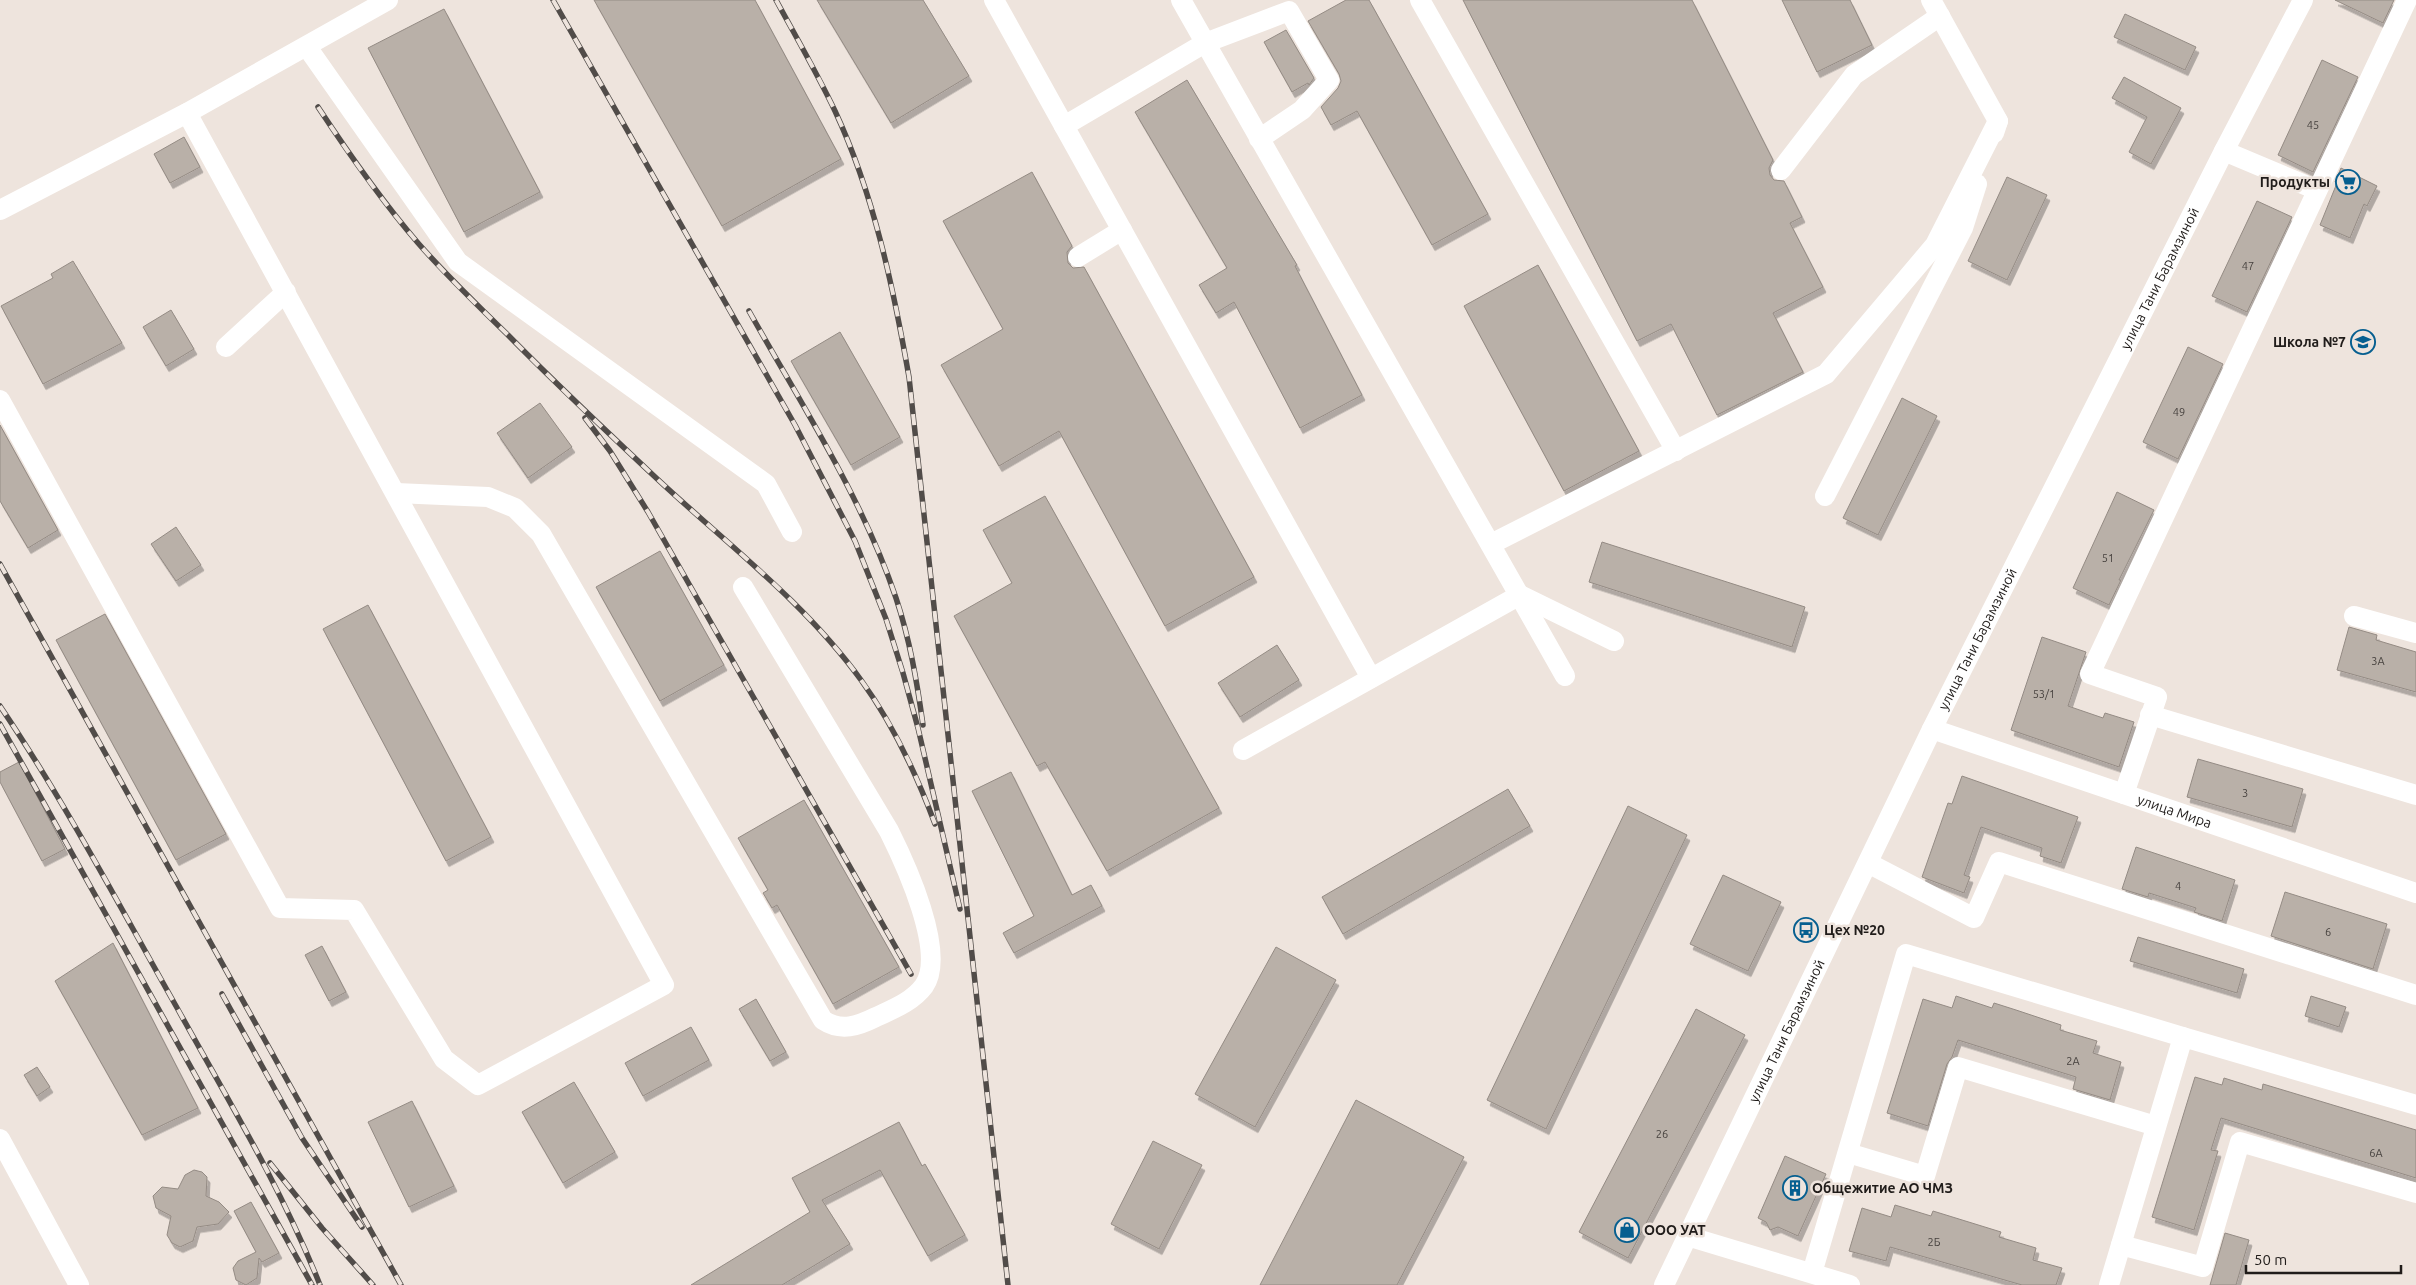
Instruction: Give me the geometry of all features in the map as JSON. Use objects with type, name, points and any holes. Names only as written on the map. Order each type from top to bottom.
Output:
[{"type":"street","points":[[0,210],[187,113],[388,0]]},
{"type":"street","points":[[994,0],[1371,678]]},
{"type":"street","points":[[1180,0],[1565,676]]},
{"type":"street","points":[[1420,0],[1676,450]]},
{"type":"street","name":"улица Тани Барамзиной","points":[[1664,1285],[1932,729],[2224,151],[2303,0]]},
{"type":"street","points":[[2124,794],[2157,697],[2090,674],[2407,0]]},
{"type":"street","points":[[1781,170],[1854,75],[1936,8],[1998,121],[1963,228],[1825,496]]},
{"type":"street","points":[[1064,126],[1205,43],[1289,11],[1329,80],[1302,110],[1260,138]]},
{"type":"street","points":[[307,46],[458,262],[766,484],[792,532]]},
{"type":"street","points":[[0,400],[280,908],[354,910],[444,1059],[478,1085],[664,985],[187,113]]},
{"type":"street","points":[[1491,544],[1826,374],[1935,245],[1998,121]]},
{"type":"street","points":[[2224,151],[2317,190]]},
{"type":"street","points":[[1078,257],[1122,230]]},
{"type":"street","points":[[226,347],[286,292]]},
{"type":"street","points":[[396,493],[467,495],[496,500],[515,508],[541,534],[823,1020],[841,1028],[863,1024],[907,1001],[924,985],[931,957],[924,920],[905,864],[889,831],[743,587]]},
{"type":"street","points":[[1243,750],[1520,595]]},
{"type":"street","points":[[1520,595],[1614,641]]},
{"type":"street","points":[[2354,616],[2416,634]]},
{"type":"street","points":[[2150,715],[2416,795]]},
{"type":"street","name":"улица Мира","points":[[1932,729],[2416,893]]},
{"type":"street","points":[[1868,863],[1974,918],[1999,862],[2416,995]]},
{"type":"street","points":[[1812,1273],[1906,954],[2416,1105]]},
{"type":"street","points":[[2109,1285],[2183,1037]]},
{"type":"street","points":[[1848,1153],[1925,1176],[1958,1067],[2156,1126]]},
{"type":"street","points":[[0,1139],[79,1285]]},
{"type":"street","points":[[2121,1245],[2203,1267],[2240,1142],[2416,1193]]},
{"type":"street","points":[[1687,1236],[1850,1285]]},
{"type":"building","points":[[594,0],[755,0],[841,159],[722,226]]},
{"type":"building","points":[[817,0],[923,0],[969,76],[891,123]]},
{"type":"building","points":[[1346,0],[1369,0],[1488,214],[1432,245],[1357,111],[1331,125],[1321,107],[1338,88],[1341,81],[1339,74],[1308,21]]},
{"type":"building","points":[[1463,0],[1692,0],[1773,160],[1769,168],[1770,175],[1774,180],[1784,181],[1802,217],[1790,223],[1823,287],[1773,313],[1803,372],[1717,415],[1671,324],[1637,341]]},
{"type":"building","points":[[1782,0],[1850,0],[1872,45],[1817,72]]},
{"type":"building","points":[[2335,0],[2394,0],[2383,23]]},
{"type":"building","points":[[444,9],[540,192],[464,232],[368,48]]},
{"type":"building","points":[[2125,14],[2196,47],[2185,70],[2114,37]]},
{"type":"building","points":[[1286,30],[1314,78],[1309,85],[1308,83],[1292,92],[1264,42]]},
{"type":"building","points":[[2322,60],[2358,77],[2313,172],[2278,155]]},
{"type":"building","points":[[2124,77],[2181,108],[2151,164],[2129,152],[2147,117],[2112,98]]},
{"type":"building","points":[[1187,80],[1297,265],[1295,266],[1362,395],[1300,428],[1234,302],[1216,313],[1199,285],[1227,268],[1135,112]]},
{"type":"building","points":[[184,137],[200,167],[170,183],[154,154]]},
{"type":"building","points":[[2341,168],[2377,186],[2367,206],[2364,204],[2350,238],[2320,225]]},
{"type":"building","points":[[1032,172],[1072,246],[1067,252],[1068,263],[1073,268],[1084,267],[1254,577],[1165,626],[1059,431],[999,466],[941,365],[1003,329],[943,221]]},
{"type":"building","points":[[2007,177],[2047,195],[2007,280],[1968,261]]},
{"type":"building","points":[[2257,201],[2292,217],[2247,312],[2212,296]]},
{"type":"building","points":[[73,261],[122,343],[43,384],[1,306],[53,278],[51,274]]},
{"type":"building","points":[[1538,265],[1639,451],[1564,491],[1464,306]]},
{"type":"building","points":[[171,310],[194,349],[166,366],[143,327]]},
{"type":"building","points":[[840,332],[900,437],[851,465],[791,361]]},
{"type":"building","points":[[2188,347],[2223,364],[2178,459],[2143,442]]},
{"type":"building","points":[[1902,398],[1937,416],[1878,535],[1843,518]]},
{"type":"building","points":[[540,403],[572,447],[528,478],[497,433]]},
{"type":"building","points":[[0,425],[58,530],[28,548],[0,501]]},
{"type":"building","points":[[2117,492],[2154,510],[2119,580],[2121,580],[2109,605],[2073,588]]},
{"type":"building","points":[[1045,496],[1219,808],[1107,871],[1045,762],[1037,766],[954,616],[1012,583],[983,530]]},
{"type":"building","points":[[176,527],[201,565],[176,581],[151,544]]},
{"type":"building","points":[[1602,542],[1805,607],[1792,647],[1589,582]]},
{"type":"building","points":[[660,551],[724,665],[660,701],[596,587]]},
{"type":"building","points":[[368,605],[491,837],[446,861],[323,629]]},
{"type":"building","points":[[105,614],[226,834],[176,860],[56,640]]},
{"type":"building","points":[[2349,627],[2377,635],[2376,640],[2416,652],[2416,692],[2337,670]]},
{"type":"building","points":[[2042,637],[2086,652],[2068,706],[2103,718],[2105,713],[2134,722],[2119,767],[2011,730]]},
{"type":"building","points":[[1277,645],[1299,680],[1240,717],[1218,683]]},
{"type":"building","points":[[2198,759],[2303,789],[2292,827],[2187,797]]},
{"type":"building","points":[[19,762],[65,849],[42,861],[0,782],[0,772]]},
{"type":"building","points":[[1011,772],[1072,895],[1091,885],[1102,906],[1014,953],[1003,933],[1034,916],[972,791]]},
{"type":"building","points":[[1962,776],[2078,817],[2061,863],[2040,856],[2042,848],[1981,827],[1964,875],[1970,877],[1964,893],[1922,877],[1948,803],[1952,804]]},
{"type":"building","points":[[1508,789],[1530,826],[1343,934],[1322,897]]},
{"type":"building","points":[[804,800],[899,967],[833,1004],[777,905],[772,908],[763,893],[768,890],[738,838]]},
{"type":"building","points":[[1628,806],[1687,835],[1546,1129],[1487,1100]]},
{"type":"building","points":[[2136,847],[2235,880],[2222,921],[2194,912],[2196,908],[2149,893],[2148,897],[2122,889]]},
{"type":"building","points":[[1723,875],[1781,902],[1748,971],[1690,944]]},
{"type":"building","points":[[2285,892],[2387,924],[2373,969],[2271,936]]},
{"type":"building","points":[[2138,937],[2244,969],[2237,993],[2130,961]]},
{"type":"building","points":[[113,943],[198,1108],[142,1135],[55,981]]},
{"type":"building","points":[[322,946],[346,992],[329,1001],[305,955]]},
{"type":"building","points":[[1276,947],[1336,980],[1255,1127],[1195,1094]]},
{"type":"building","points":[[1956,996],[1992,1008],[1994,1003],[2016,1010],[2061,1025],[2060,1030],[2097,1041],[2093,1053],[2121,1062],[2110,1100],[2073,1089],[2076,1077],[1958,1040],[1952,1057],[1947,1064],[1928,1126],[1887,1113],[1923,999],[1952,1008]]},
{"type":"building","points":[[2311,996],[2346,1007],[2339,1027],[2305,1016]]},
{"type":"building","points":[[756,999],[786,1052],[770,1061],[739,1009]]},
{"type":"building","points":[[1696,1009],[1745,1035],[1628,1258],[1579,1232]]},
{"type":"building","points":[[691,1027],[709,1060],[643,1096],[625,1063]]},
{"type":"building","points":[[37,1067],[50,1087],[37,1096],[24,1075]]},
{"type":"building","points":[[2195,1077],[2222,1085],[2224,1078],[2262,1090],[2263,1084],[2416,1130],[2416,1178],[2221,1118],[2211,1150],[2218,1151],[2194,1230],[2152,1217]]},
{"type":"building","points":[[574,1082],[615,1152],[563,1183],[522,1112]]},
{"type":"building","points":[[1356,1100],[1464,1157],[1397,1285],[1260,1285]]},
{"type":"building","points":[[412,1101],[454,1186],[409,1207],[368,1122]]},
{"type":"building","points":[[899,1122],[922,1166],[925,1164],[965,1235],[928,1256],[880,1170],[822,1200],[850,1244],[782,1285],[691,1285],[810,1212],[792,1178]]},
{"type":"building","points":[[1153,1141],[1202,1165],[1159,1249],[1111,1224]]},
{"type":"building","name":"Общежитие АО ЧМЗ","points":[[1785,1156],[1826,1174],[1798,1236],[1778,1227],[1770,1230],[1766,1222],[1758,1218]]},
{"type":"building","points":[[194,1170],[202,1172],[207,1177],[206,1196],[219,1202],[229,1212],[218,1224],[197,1227],[193,1241],[180,1247],[172,1243],[167,1235],[171,1216],[156,1208],[153,1196],[162,1187],[178,1189],[185,1175]]},
{"type":"building","points":[[251,1202],[279,1253],[262,1262],[259,1258],[257,1278],[246,1285],[236,1280],[233,1268],[238,1261],[256,1252],[234,1211]]},
{"type":"building","points":[[1895,1205],[1931,1216],[1933,1211],[2001,1232],[1999,1237],[2036,1248],[2033,1260],[2062,1268],[2056,1285],[2022,1285],[1890,1247],[1886,1261],[1849,1251],[1862,1208],[1891,1217]]},
{"type":"building","points":[[2225,1233],[2249,1240],[2236,1285],[2210,1285]]},
{"type":"railway","points":[[553,0],[795,425],[855,541],[886,619],[903,673],[918,728],[960,909]]},
{"type":"railway","points":[[776,0],[835,111],[861,175],[881,241],[909,377],[1008,1285]]},
{"type":"railway","points":[[318,107],[391,210],[418,243],[451,278],[616,440],[789,598],[839,651],[873,697],[893,731],[912,768],[935,824]]},
{"type":"railway","points":[[749,311],[848,487],[882,560],[896,598],[909,645],[923,725]]},
{"type":"railway","points":[[585,418],[610,451],[648,512],[911,974]]},
{"type":"railway","points":[[0,564],[401,1285]]},
{"type":"railway","points":[[0,706],[69,816],[234,1109],[271,1178],[320,1285]]},
{"type":"railway","points":[[0,724],[312,1285]]},
{"type":"railway","points":[[222,994],[302,1138],[362,1227]]},
{"type":"railway","points":[[270,1163],[322,1228],[373,1285]]},
{"type":"place","name":"Продукты","points":[[2348,182]]},
{"type":"place","name":"Школа №7","points":[[2363,342]]},
{"type":"place","name":"Цех №20","points":[[1806,930]]},
{"type":"place","name":"Общежитие АО ЧМЗ","points":[[1795,1188]]},
{"type":"place","name":"ООО УАТ","points":[[1627,1230]]}]
